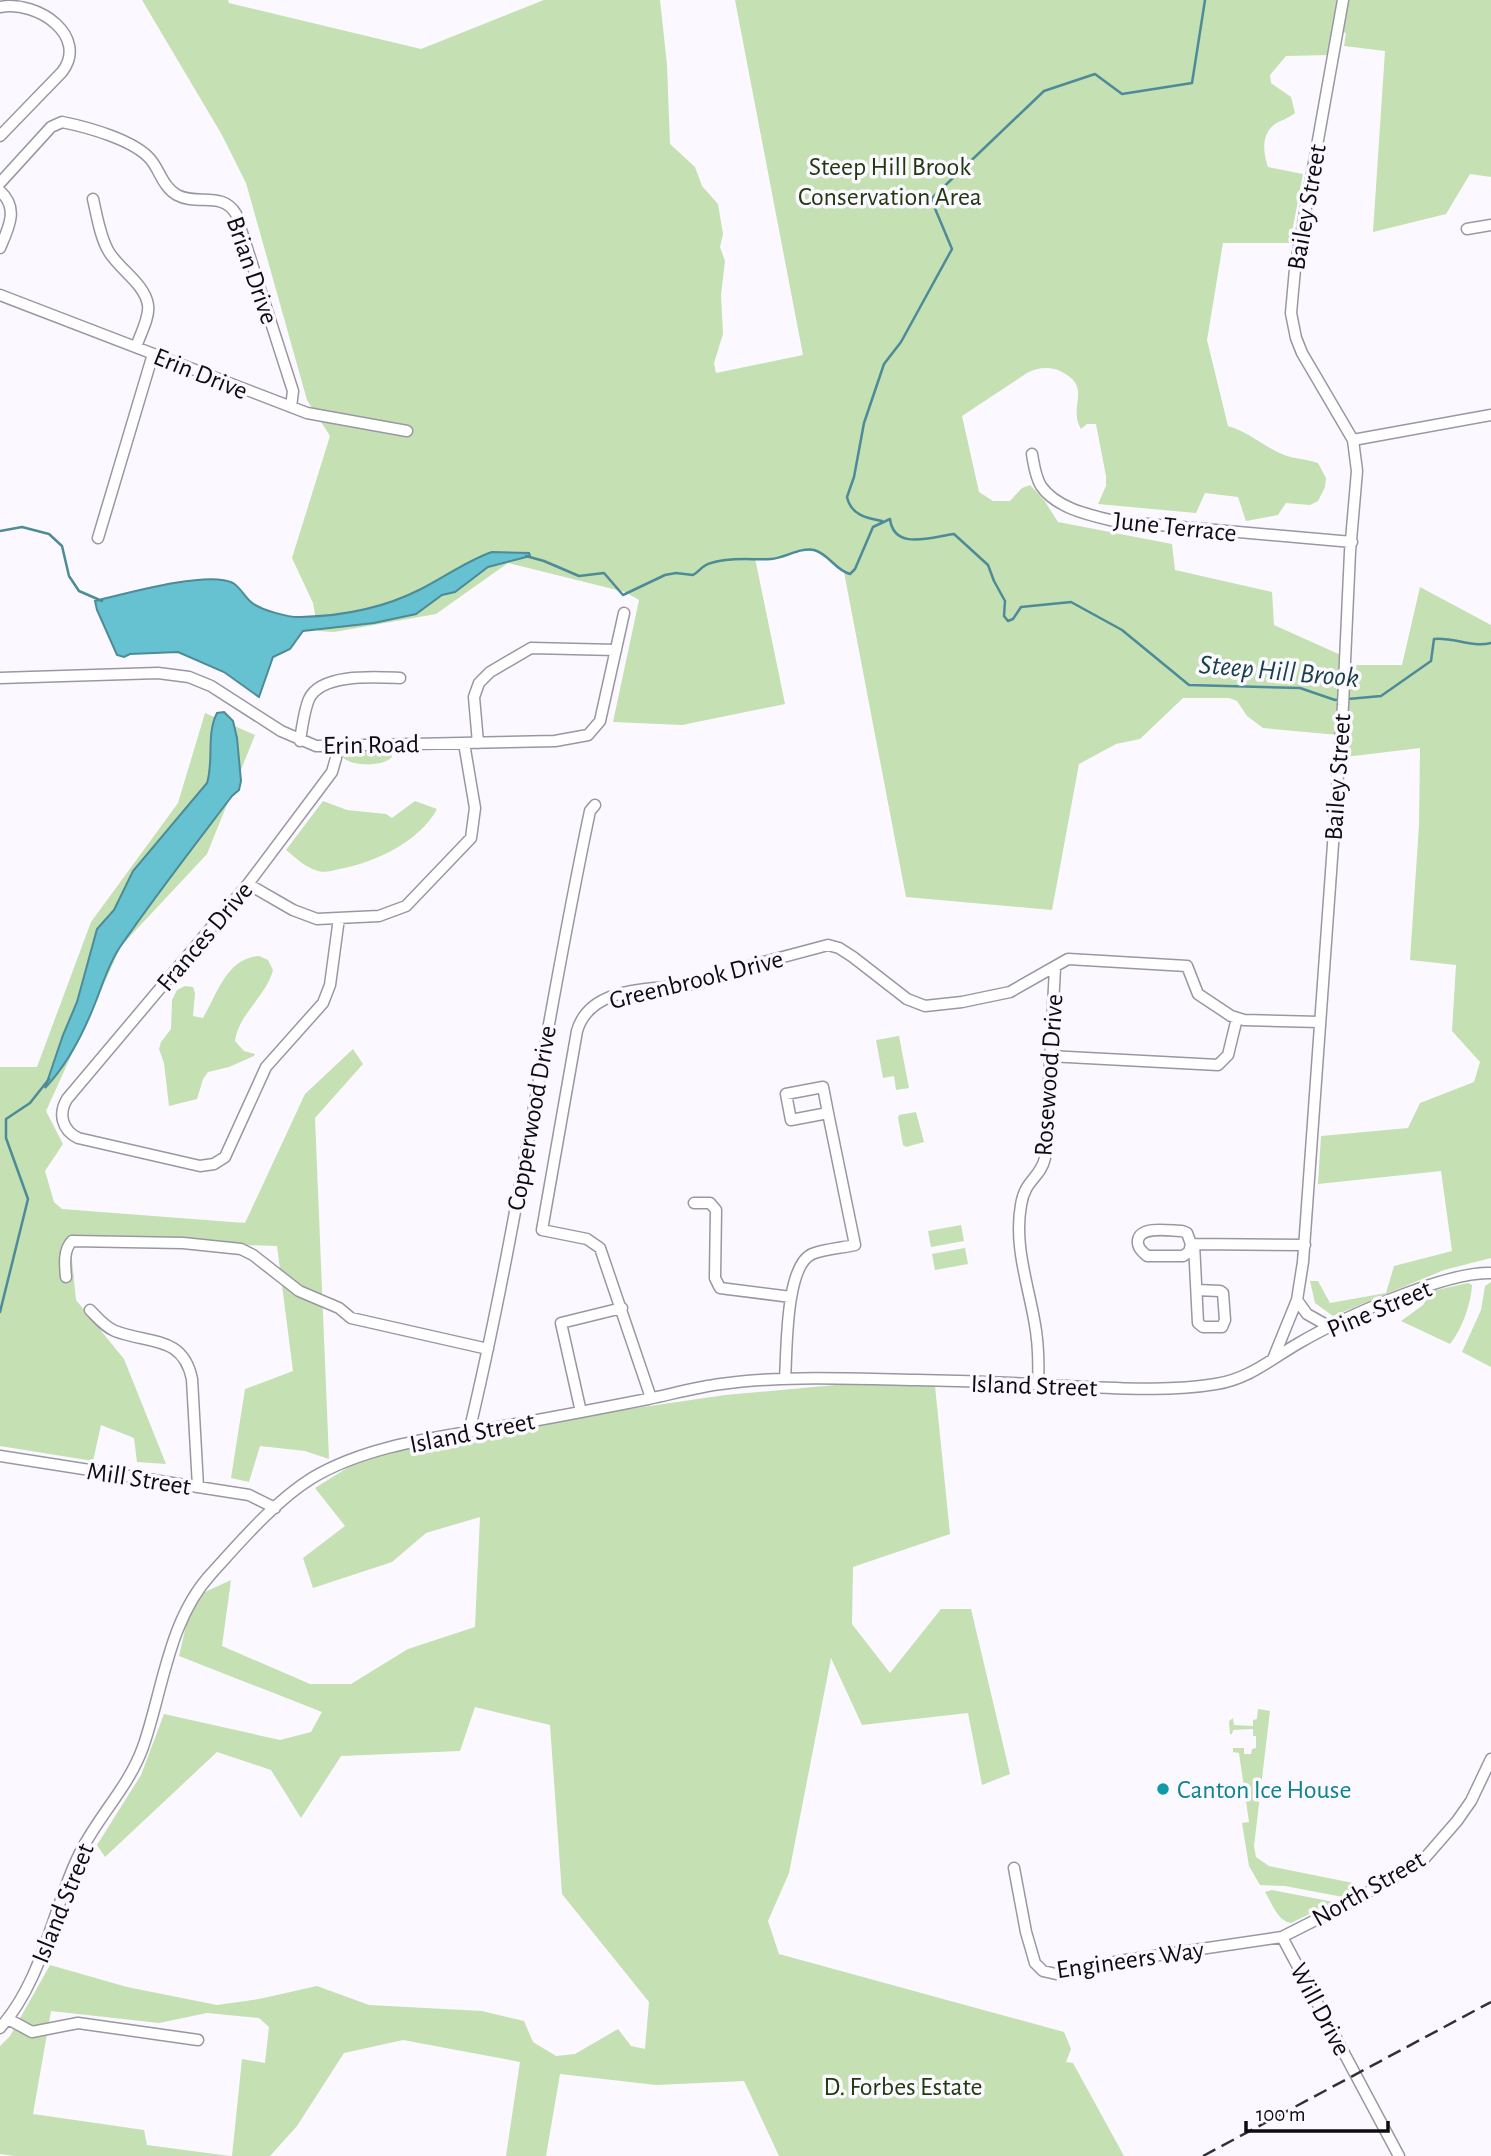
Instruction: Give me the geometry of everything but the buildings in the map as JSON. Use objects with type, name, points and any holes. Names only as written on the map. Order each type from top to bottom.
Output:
[{"type":"street","name":"Bailey Street","points":[[1273,1359],[1297,1300],[1305,1245],[1357,471],[1353,440],[1302,354],[1291,313],[1295,269],[1343,0]]},
{"type":"street","points":[[0,7],[25,2],[43,9],[62,28],[69,52],[69,60],[62,72],[0,136]]},
{"type":"street","name":"Brian Drive","points":[[0,183],[51,127],[62,122],[132,145],[152,161],[162,179],[179,196],[193,200],[222,201],[231,205],[293,391],[292,407]]},
{"type":"street","points":[[0,191],[9,201],[12,214],[0,248]]},
{"type":"street","points":[[93,199],[109,253],[148,302],[149,310],[136,347]]},
{"type":"street","points":[[1467,229],[1491,225]]},
{"type":"street","name":"Erin Drive","points":[[0,295],[292,407],[326,418],[407,432]]},
{"type":"street","points":[[98,538],[153,354]]},
{"type":"street","points":[[1353,440],[1491,415]]},
{"type":"street","name":"June Terrace","points":[[1032,454],[1037,477],[1043,488],[1059,502],[1091,516],[1114,521],[1352,542]]},
{"type":"street","name":"Erin Road","points":[[0,678],[158,673],[189,677],[211,686],[300,741],[316,746],[555,741],[588,735],[603,714],[624,613]]},
{"type":"street","points":[[478,743],[474,697],[479,683],[490,672],[531,648],[616,650]]},
{"type":"street","points":[[300,741],[309,699],[321,686],[328,682],[374,676],[400,678]]},
{"type":"street","points":[[248,884],[302,914],[317,919],[379,916],[401,909],[469,842],[474,830],[475,808],[464,743]]},
{"type":"street","name":"Frances Drive","points":[[335,747],[336,758],[332,772],[248,884],[67,1098],[63,1105],[62,1118],[66,1130],[78,1138],[204,1167],[225,1157],[266,1067],[323,1003],[330,985],[339,918]]},
{"type":"street","name":"Copperwood Drive","points":[[470,1432],[526,1154],[556,974],[590,811],[595,805]]},
{"type":"street","name":"Greenbrook Drive","points":[[651,1398],[600,1248],[587,1239],[542,1230],[577,1031],[583,1016],[591,1008],[628,991],[688,984],[828,946],[839,948],[907,999],[925,1006],[1010,992],[1071,959],[1187,965],[1198,994],[1237,1018],[1319,1021]]},
{"type":"street","name":"Rosewood Drive","points":[[1038,1384],[1036,1329],[1018,1229],[1025,1188],[1040,1171],[1045,1158],[1055,968]]},
{"type":"street","points":[[1049,1056],[1218,1065],[1228,1055],[1237,1018]]},
{"type":"street","points":[[785,1379],[791,1297],[800,1266],[812,1254],[855,1245],[828,1113]]},
{"type":"street","points":[[694,1203],[710,1203],[718,1215],[715,1278],[720,1288],[791,1297]]},
{"type":"street","points":[[1193,1244],[1183,1256],[1147,1256],[1138,1242],[1140,1235],[1146,1231],[1187,1233],[1193,1244],[1196,1290]]},
{"type":"street","points":[[66,1278],[65,1263],[68,1245],[72,1241],[183,1243],[230,1247],[253,1255],[299,1291],[339,1308],[351,1318],[488,1349]]},
{"type":"street","points":[[1193,1244],[1305,1245]]},
{"type":"street","name":"Pine Street","points":[[1273,1359],[1330,1328],[1399,1297],[1448,1279],[1491,1273]]},
{"type":"street","points":[[1297,1300],[1307,1314],[1330,1328]]},
{"type":"street","points":[[581,1412],[561,1324],[622,1308]]},
{"type":"street","points":[[90,1310],[114,1331],[168,1345],[184,1356],[192,1379],[198,1487]]},
{"type":"street","name":"Island Street","points":[[4,2024],[38,1963],[78,1857],[93,1829],[134,1769],[178,1629],[193,1598],[207,1578],[275,1508],[311,1479],[342,1463],[394,1447],[721,1384],[785,1379],[1162,1389],[1212,1385],[1241,1379],[1273,1359]]},
{"type":"street","name":"Mill Street","points":[[0,1456],[249,1495],[275,1508]]},
{"type":"street","name":"North Street","points":[[1282,1937],[1355,1900],[1424,1859],[1471,1801],[1491,1759]]},
{"type":"street","name":"Engineers Way","points":[[1014,1868],[1026,1932],[1035,1962],[1043,1971],[1055,1974],[1119,1961],[1282,1937]]},
{"type":"street","name":"Will Drive","points":[[1282,1937],[1399,2156]]},
{"type":"street","points":[[4,2024],[32,2032],[78,2023],[198,2040]]},
{"type":"green space","name":"Steep Hill Brook Conservation Area","points":[[142,0],[228,0],[229,3],[421,49],[544,0],[660,0],[667,65],[670,144],[695,167],[702,186],[718,204],[723,234],[720,247],[725,261],[721,295],[723,334],[714,363],[716,373],[803,355],[735,0],[1338,0],[1329,55],[1286,56],[1270,75],[1271,83],[1291,97],[1295,113],[1275,124],[1267,133],[1264,150],[1268,167],[1303,174],[1290,243],[1223,243],[1207,340],[1228,426],[1284,455],[1318,463],[1326,478],[1318,501],[1310,505],[1286,503],[1278,515],[1246,521],[1238,497],[1205,493],[1196,513],[1098,504],[1106,486],[1106,476],[1096,424],[1087,424],[1081,429],[1077,421],[1076,384],[1070,377],[1052,368],[1027,373],[962,416],[979,492],[993,501],[1010,501],[1022,488],[1030,485],[1044,500],[1058,522],[1172,544],[1175,570],[1272,592],[1274,625],[1343,656],[1338,735],[1263,728],[1247,716],[1237,701],[1229,698],[1183,698],[1140,739],[1116,744],[1079,764],[1052,910],[906,897],[844,572],[828,557],[814,550],[771,559],[755,558],[785,704],[682,725],[613,722],[639,600],[625,592],[508,563],[436,614],[334,632],[318,631],[313,603],[292,558],[330,436],[307,400],[246,183],[222,135]]},
{"type":"green space","points":[[1349,0],[1491,0],[1491,177],[1470,174],[1446,214],[1373,232],[1385,51],[1344,46],[1346,33],[1343,32]]},
{"type":"green space","points":[[1420,587],[1491,625],[1491,1258],[1444,1270],[1333,1316],[1315,1303],[1310,1281],[1318,1281],[1330,1303],[1386,1293],[1394,1266],[1452,1251],[1441,1171],[1318,1184],[1321,1136],[1408,1128],[1420,1103],[1474,1082],[1480,1062],[1452,1031],[1456,965],[1410,960],[1419,825],[1420,748],[1345,757],[1352,665],[1402,665]]},
{"type":"green space","points":[[205,713],[255,735],[207,854],[121,946],[46,1111],[63,1144],[45,1171],[54,1202],[62,1209],[245,1223],[305,1094],[353,1049],[363,1064],[315,1118],[329,1459],[305,1451],[260,1446],[249,1482],[231,1478],[245,1389],[293,1371],[277,1246],[70,1240],[76,1300],[124,1359],[166,1464],[137,1462],[134,1438],[101,1425],[93,1461],[0,1446],[0,1067],[37,1067],[91,922],[178,803]]},
{"type":"green space","points":[[390,751],[392,757],[375,764],[353,763],[342,757],[345,752]]},
{"type":"green space","points":[[323,801],[347,810],[386,814],[392,818],[415,801],[437,809],[420,831],[395,849],[367,862],[323,872],[309,868],[286,850]]},
{"type":"green space","points":[[259,956],[268,960],[273,970],[265,989],[237,1031],[235,1041],[244,1051],[255,1054],[254,1056],[229,1067],[208,1072],[197,1099],[169,1106],[164,1063],[159,1049],[171,1029],[172,1000],[177,990],[185,986],[193,987],[193,1016],[203,1018],[231,970],[238,963]]},
{"type":"green space","points":[[899,1036],[909,1088],[896,1090],[894,1076],[883,1078],[876,1040]]},
{"type":"green space","points":[[916,1112],[924,1142],[906,1147],[903,1145],[898,1118],[899,1115]]},
{"type":"green space","points":[[961,1225],[964,1241],[931,1247],[928,1231]]},
{"type":"green space","points":[[965,1248],[968,1264],[935,1270],[932,1254]]},
{"type":"green space","points":[[1491,1282],[1491,1367],[1462,1352],[1481,1310],[1485,1286]]},
{"type":"green space","points":[[1468,1283],[1472,1285],[1468,1308],[1450,1344],[1401,1321],[1423,1305],[1432,1291]]},
{"type":"green space","name":"D. Forbes Estate","points":[[934,1376],[950,1534],[853,1567],[852,1624],[890,1673],[941,1609],[971,1609],[1010,1774],[982,1785],[968,1713],[862,1725],[831,1658],[789,1873],[768,1921],[779,1954],[1064,2032],[1071,2049],[1066,2062],[1073,2063],[1124,2156],[779,2156],[744,2081],[656,2085],[560,2074],[546,2156],[506,2156],[520,2062],[403,2040],[344,2053],[297,2126],[270,2156],[232,2156],[242,2059],[265,2063],[269,2027],[259,2018],[207,2013],[159,2023],[51,2011],[33,2114],[144,2130],[147,2145],[230,2156],[0,2154],[0,2046],[10,2036],[50,1965],[127,1987],[217,2005],[317,1986],[369,2005],[482,2011],[524,2021],[533,2042],[556,2056],[575,2054],[618,2029],[631,2046],[645,2049],[649,2002],[562,1894],[550,1725],[475,1707],[460,1751],[341,1756],[301,1818],[271,1770],[217,1752],[105,1857],[97,1845],[141,1775],[164,1714],[280,1740],[311,1732],[322,1712],[179,1656],[188,1617],[205,1592],[231,1580],[222,1646],[310,1684],[351,1684],[408,1649],[475,1627],[480,1517],[426,1533],[392,1562],[313,1588],[303,1558],[345,1526],[315,1488],[384,1445],[725,1395]]},
{"type":"green space","points":[[1258,1709],[1270,1711],[1254,1846],[1256,1857],[1269,1866],[1353,1883],[1356,1885],[1356,1892],[1343,1897],[1285,1886],[1260,1885],[1249,1866],[1242,1823],[1249,1822],[1239,1753],[1233,1752],[1233,1748],[1244,1748],[1244,1754],[1251,1754],[1252,1749],[1256,1748],[1256,1736],[1253,1736],[1253,1729],[1233,1730],[1230,1734],[1229,1721],[1233,1718],[1234,1725],[1253,1726]]},
{"type":"green space","points":[[1272,1890],[1334,1902],[1291,1923],[1278,1915],[1265,1892]]},
{"type":"water","points":[[492,552],[529,553],[530,556],[488,567],[455,592],[442,595],[416,614],[374,623],[303,631],[290,649],[273,657],[259,697],[224,672],[178,652],[130,654],[124,657],[117,655],[95,601],[205,579],[233,583],[255,605],[275,613],[296,617],[332,615],[363,610],[407,596]]},
{"type":"water","points":[[224,712],[233,721],[237,738],[241,781],[239,790],[189,852],[120,947],[109,966],[75,1047],[45,1088],[77,1002],[97,929],[114,910],[133,871],[207,783],[214,721],[217,713]]},
{"type":"waterway","points":[[882,521],[856,512],[847,497],[854,477],[864,423],[884,364],[901,342],[952,249],[931,199],[1044,91],[1095,74],[1122,94],[1192,83],[1205,0]]},
{"type":"waterway","name":"Steep Hill Brook","points":[[526,556],[579,576],[604,573],[623,595],[665,575],[693,575],[705,565],[718,561],[771,559],[809,549],[824,555],[850,574],[855,569],[873,527],[890,519],[893,529],[906,539],[954,534],[988,565],[1005,601],[1004,616],[1008,621],[1013,619],[1021,607],[1071,602],[1122,630],[1189,685],[1300,688],[1335,700],[1341,699]]},
{"type":"waterway","name":"Steep Hill Brook","points":[[0,531],[22,527],[49,534],[62,546],[69,576],[79,591],[102,601]]},
{"type":"waterway","name":"Steep Hill Brook","points":[[1348,699],[1381,696],[1431,661],[1434,639],[1491,643]]},
{"type":"waterway","points":[[0,1312],[28,1199],[6,1138],[6,1119],[30,1103],[49,1079]]},
{"type":"railway","points":[[1203,2156],[1491,2002]]},
{"type":"place","name":"Canton Ice House","points":[[1163,1789]]}]
